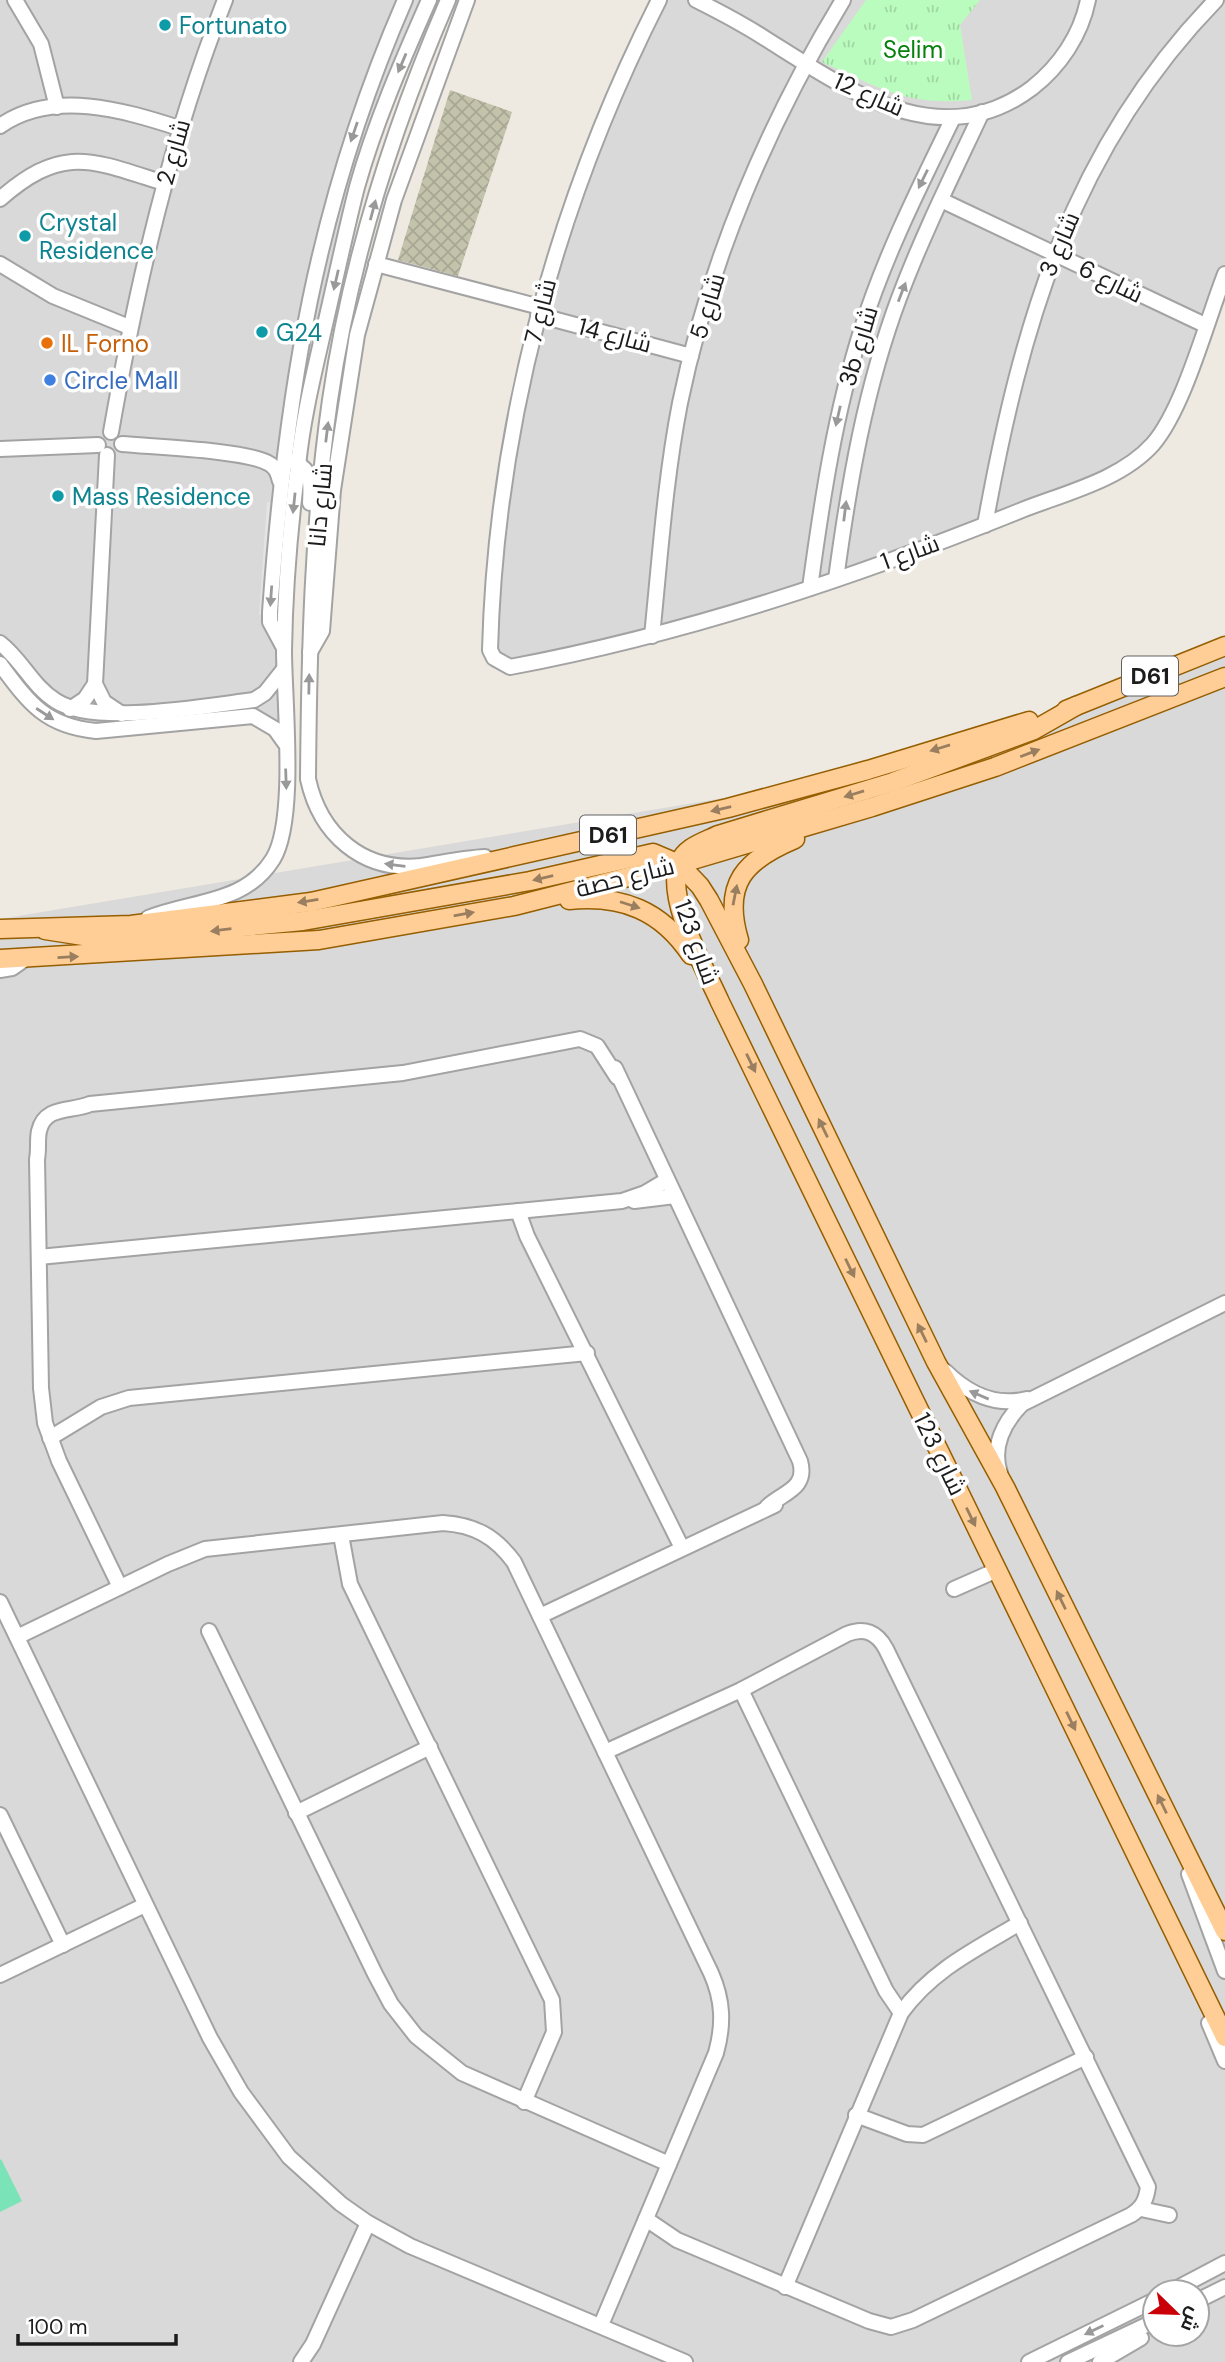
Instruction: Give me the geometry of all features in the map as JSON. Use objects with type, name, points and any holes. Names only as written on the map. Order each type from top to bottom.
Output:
[{"type":"main road","name":"شارع حصة","points":[[0,929],[45,930],[131,925],[311,901],[741,804],[868,770],[1076,706],[1225,646]]},
{"type":"main road","name":"شارع حصة","points":[[0,960],[318,940],[514,906],[679,864],[872,807],[995,767],[1225,677]]},
{"type":"main road","name":"شارع 123","points":[[1076,706],[1034,730],[905,778],[718,835],[693,847],[679,864],[677,881],[682,912],[720,1002],[1225,2037]]},
{"type":"main road","points":[[753,984],[732,917],[734,895],[747,867],[776,847],[872,807]]},
{"type":"main road","name":"شارع 123","points":[[45,930],[109,940],[185,934],[303,921],[530,881],[653,853],[679,864],[701,886],[753,984],[936,1362],[1005,1487],[1225,1931]]},
{"type":"main road","points":[[514,906],[605,898],[631,903],[654,915],[675,932],[720,1002]]},
{"type":"street","points":[[15,0],[41,44],[57,107]]},
{"type":"street","name":"شارع 2","points":[[111,432],[129,327],[164,183],[179,128],[225,0]]},
{"type":"street","points":[[284,649],[270,622],[282,458],[304,318],[318,253],[343,164],[373,78],[405,0]]},
{"type":"street","name":"شارع دانا","points":[[131,925],[185,906],[231,895],[263,873],[278,849],[286,820],[284,649],[298,463],[316,366],[358,187],[397,75],[429,0]]},
{"type":"street","name":"شارع دانا","points":[[448,0],[395,135],[361,252],[330,398],[310,653],[308,779],[320,816],[343,845],[380,863],[401,866],[465,858],[511,857]]},
{"type":"street","points":[[310,653],[322,631],[326,549],[357,335],[413,141],[467,0]]},
{"type":"street","name":"شارع 7","points":[[490,640],[503,499],[520,395],[539,311],[592,147],[659,0]]},
{"type":"street","name":"شارع 12","points":[[696,0],[878,104],[915,114],[953,118],[1003,105],[1042,81],[1070,46],[1088,0]]},
{"type":"street","name":"شارع 5","points":[[652,636],[672,452],[691,356],[750,182],[806,65],[843,0]]},
{"type":"street","name":"شارع 3","points":[[985,525],[1013,381],[1041,289],[1070,215],[1118,126],[1177,44],[1216,0]]},
{"type":"street","points":[[0,126],[20,115],[57,107],[119,110],[179,128]]},
{"type":"street","name":"3b شارع","points":[[836,579],[848,489],[868,399],[898,300],[982,112]]},
{"type":"street","name":"3b شارع","points":[[810,589],[829,456],[862,326],[903,222],[953,118]]},
{"type":"street","points":[[0,200],[29,175],[45,167],[70,162],[96,162],[164,183]]},
{"type":"street","name":"شارع 6","points":[[941,200],[1205,326]]},
{"type":"street","points":[[0,264],[53,296],[129,327]]},
{"type":"street","name":"شارع 14","points":[[376,264],[691,356]]},
{"type":"street","name":"شارع 1","points":[[490,640],[494,658],[510,667],[652,636],[810,589],[985,525],[1103,478],[1137,458],[1164,430],[1225,274]]},
{"type":"street","points":[[304,318],[316,366]]},
{"type":"street","points":[[0,449],[103,450],[119,452],[122,444],[120,437],[111,432],[101,435],[103,450],[94,684],[85,699],[70,709]]},
{"type":"street","points":[[122,444],[282,458],[298,463],[308,470],[311,478],[308,545],[315,567]]},
{"type":"street","points":[[242,456],[269,463],[280,481]]},
{"type":"street","points":[[0,642],[42,691],[70,709],[88,714],[122,714],[254,700],[265,694],[284,669]]},
{"type":"street","points":[[0,664],[30,704],[60,724],[96,731],[253,716],[275,729],[285,743]]},
{"type":"street","points":[[94,684],[104,702],[122,714]]},
{"type":"street","points":[[168,723],[174,715],[169,708]]},
{"type":"street","points":[[0,970],[12,968],[25,959]]},
{"type":"street","points":[[120,1587],[45,1423],[41,1388],[37,1159],[33,1127],[39,1112],[54,1105],[90,1104],[403,1073],[546,1044],[580,1033],[591,1034],[601,1042],[791,1437],[802,1466],[800,1481],[794,1489],[767,1507],[540,1616]]},
{"type":"street","points":[[622,1200],[645,1193],[667,1180]]},
{"type":"street","points":[[39,1257],[675,1196]]},
{"type":"street","points":[[525,1210],[541,1259],[682,1548]]},
{"type":"street","points":[[1005,1487],[998,1465],[1002,1432],[1014,1412],[1032,1398],[1225,1303]]},
{"type":"street","points":[[531,1359],[553,1353],[579,1338]]},
{"type":"street","points":[[50,1438],[88,1414],[114,1402],[143,1396],[587,1353]]},
{"type":"street","points":[[936,1362],[961,1385],[980,1396],[1000,1401],[1032,1398]]},
{"type":"street","points":[[45,1423],[88,1414]]},
{"type":"street","points":[[17,1637],[205,1549],[443,1522],[476,1529],[497,1542],[514,1562],[711,1973],[721,2004],[721,2029],[716,2053],[601,2325]]},
{"type":"street","points":[[333,1536],[350,1584],[555,2011],[554,2032],[524,2102]]},
{"type":"street","points":[[954,1590],[997,1570]]},
{"type":"street","points":[[0,1602],[210,2038],[259,2119],[289,2157],[341,2204],[368,2223],[410,2246],[685,2362]]},
{"type":"street","points":[[605,1752],[741,1690],[847,1634],[865,1630],[874,1634],[886,1648],[1148,2188],[1147,2199],[1140,2209],[902,2325],[880,2325],[785,2287],[677,2240],[646,2219]]},
{"type":"street","points":[[209,1631],[375,1974],[403,2020],[430,2050],[454,2068],[524,2102],[669,2164]]},
{"type":"street","points":[[741,1690],[883,1982],[905,2008]]},
{"type":"street","points":[[296,1813],[430,1747]]},
{"type":"street","points":[[0,1817],[63,1945]]},
{"type":"street","points":[[1174,1827],[1183,1860],[1225,1971]]},
{"type":"street","points":[[0,1975],[145,1905]]},
{"type":"street","points":[[785,2287],[856,2115],[905,2008],[943,1968],[1020,1923]]},
{"type":"street","points":[[1176,1936],[1188,1975],[1225,2061]]},
{"type":"street","points":[[856,2115],[907,2134],[923,2136],[1086,2057]]},
{"type":"street","points":[[1140,2209],[1169,2215]]},
{"type":"street","points":[[301,2362],[313,2344],[368,2223]]},
{"type":"street","points":[[639,2233],[677,2240]]},
{"type":"street","points":[[1199,2278],[1225,2263]]},
{"type":"street","points":[[1199,2278],[1225,2269]]},
{"type":"street","points":[[1029,2362],[1141,2307]]},
{"type":"street","points":[[1068,2362],[1141,2328]]},
{"type":"street","points":[[1100,2362],[1141,2338]]},
{"type":"shaded area","points":[[0,0],[427,0],[334,266],[277,642],[280,746],[269,730],[239,719],[83,737],[60,729],[33,714],[0,672]]},
{"type":"shaded area","points":[[659,0],[1225,0],[1225,288],[1166,439],[1130,474],[1016,518],[802,591],[510,675],[491,667],[482,648],[489,570],[547,271]]},
{"type":"shaded area","points":[[450,90],[512,112],[458,276],[398,260]]},
{"type":"shaded area","points":[[267,502],[270,502],[262,615],[259,615]]},
{"type":"shaded area","points":[[1225,657],[1225,2362],[0,2362],[0,919],[963,758]]},
{"type":"green space","name":"Selim","points":[[866,0],[980,0],[960,25],[972,100],[929,100],[894,93],[822,62]]},
{"type":"green space","points":[[0,2160],[22,2201],[0,2212]]},
{"type":"place","name":"Fortunato","points":[[165,25]]},
{"type":"place","name":"Crystal Residence","points":[[25,236]]},
{"type":"place","name":"G24","points":[[262,332]]},
{"type":"place","name":"IL Forno","points":[[47,343]]},
{"type":"place","name":"Circle Mall","points":[[50,380]]},
{"type":"place","name":"Mass Residence","points":[[58,496]]}]
